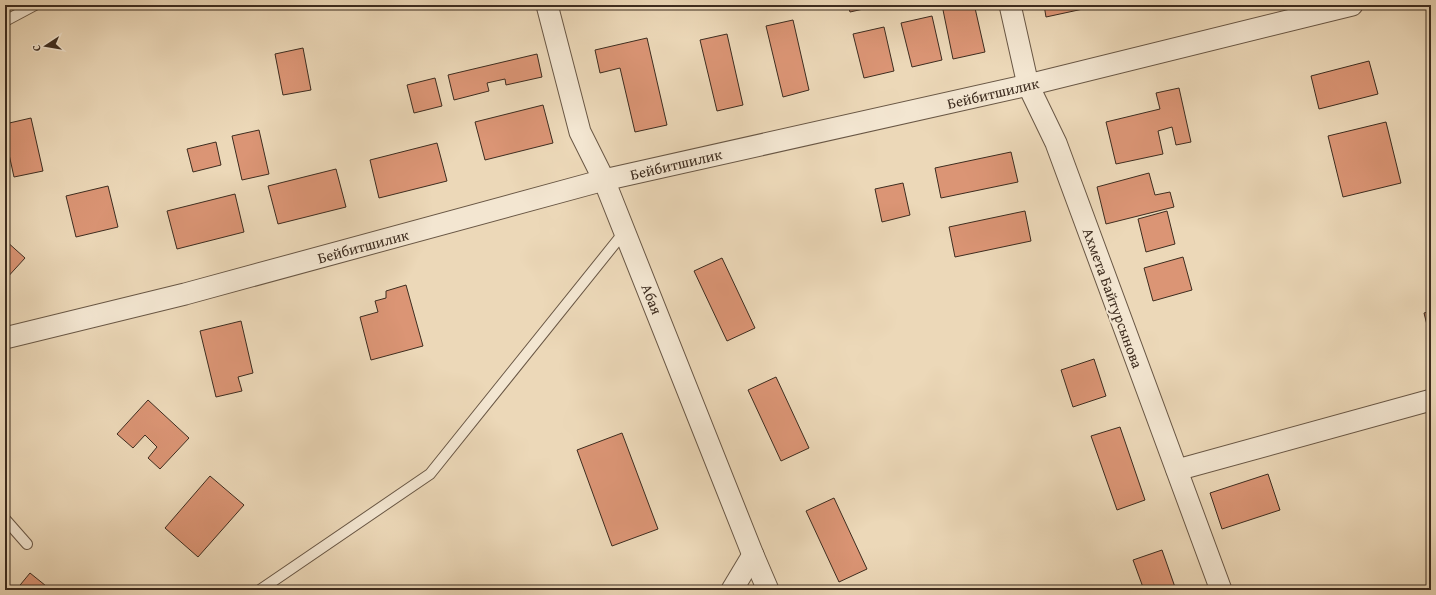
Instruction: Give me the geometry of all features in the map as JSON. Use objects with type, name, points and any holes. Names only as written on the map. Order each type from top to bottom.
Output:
[{"type":"street","name":"Абая","points":[[548,5],[580,132],[604,180],[625,231],[768,590]]},
{"type":"street","name":"Ахмета Байтурсынова","points":[[1010,5],[1028,85],[1056,143],[1221,590]]},
{"type":"street","name":"Бейбитшилик","points":[[5,338],[185,294],[604,180],[1028,85],[1352,5]]},
{"type":"street","points":[[1176,470],[1431,400]]},
{"type":"street","points":[[732,590],[753,555]]},
{"type":"lane","points":[[5,21],[35,5]]},
{"type":"lane","points":[[260,590],[430,474],[625,231]]},
{"type":"lane","points":[[5,520],[27,544]]},
{"type":"building","points":[[848,5],[881,5],[850,12]]},
{"type":"building","points":[[942,5],[965,5],[966,9],[975,8],[985,52],[953,59]]},
{"type":"building","points":[[1044,5],[1082,5],[1083,9],[1046,17]]},
{"type":"building","points":[[932,16],[942,60],[912,67],[901,23]]},
{"type":"building","points":[[793,20],[809,90],[783,97],[766,26]]},
{"type":"building","points":[[884,27],[894,71],[864,78],[853,34]]},
{"type":"building","points":[[1431,33],[1431,46],[1428,34]]},
{"type":"building","points":[[727,34],[743,105],[717,111],[700,40]]},
{"type":"building","points":[[647,38],[667,125],[635,132],[620,68],[600,73],[595,50]]},
{"type":"building","points":[[303,48],[311,90],[283,95],[275,54]]},
{"type":"building","points":[[537,54],[542,77],[506,85],[505,79],[487,83],[489,91],[454,100],[448,75]]},
{"type":"building","points":[[1369,61],[1378,94],[1319,109],[1311,76]]},
{"type":"building","points":[[435,78],[442,106],[414,113],[407,85]]},
{"type":"building","points":[[1179,88],[1191,142],[1176,145],[1172,127],[1158,131],[1163,154],[1116,164],[1106,122],[1160,109],[1156,93]]},
{"type":"building","points":[[543,105],[553,143],[485,160],[475,122]]},
{"type":"building","points":[[31,118],[43,171],[14,177],[5,136],[5,124]]},
{"type":"building","points":[[1386,122],[1401,183],[1343,197],[1328,136]]},
{"type":"building","points":[[259,130],[269,174],[242,180],[232,136]]},
{"type":"building","points":[[216,142],[221,165],[193,172],[187,149]]},
{"type":"building","points":[[437,143],[447,181],[379,198],[370,160]]},
{"type":"building","points":[[1011,152],[1018,182],[941,198],[935,168]]},
{"type":"building","points":[[336,169],[346,207],[278,224],[268,186]]},
{"type":"building","points":[[1149,173],[1155,195],[1170,192],[1174,207],[1106,224],[1097,187]]},
{"type":"building","points":[[903,183],[910,215],[882,222],[875,189]]},
{"type":"building","points":[[108,186],[118,227],[76,237],[66,196]]},
{"type":"building","points":[[235,194],[244,232],[177,249],[167,211]]},
{"type":"building","points":[[1025,211],[1031,241],[955,257],[949,227]]},
{"type":"building","points":[[1167,211],[1175,244],[1146,252],[1138,219]]},
{"type":"building","points":[[5,240],[25,258],[5,280]]},
{"type":"building","points":[[1183,257],[1192,290],[1153,301],[1144,268]]},
{"type":"building","points":[[722,258],[755,328],[727,341],[694,271]]},
{"type":"building","points":[[406,285],[423,346],[371,360],[360,317],[378,312],[375,301],[386,298],[386,291]]},
{"type":"building","points":[[1431,311],[1431,341],[1424,313]]},
{"type":"building","points":[[241,321],[253,373],[238,377],[242,391],[216,397],[200,331]]},
{"type":"building","points":[[1094,359],[1106,396],[1073,407],[1061,370]]},
{"type":"building","points":[[776,377],[809,448],[781,461],[748,390]]},
{"type":"building","points":[[148,400],[189,438],[160,469],[148,458],[157,447],[145,435],[133,448],[117,434]]},
{"type":"building","points":[[1120,427],[1145,500],[1117,510],[1091,436]]},
{"type":"building","points":[[622,433],[658,529],[612,546],[577,450]]},
{"type":"building","points":[[1268,474],[1280,510],[1222,529],[1210,493]]},
{"type":"building","points":[[210,476],[244,505],[198,557],[165,528]]},
{"type":"building","points":[[1431,487],[1431,502],[1428,488]]},
{"type":"building","points":[[834,498],[867,569],[839,582],[806,511]]},
{"type":"building","points":[[1162,550],[1176,590],[1144,590],[1133,560]]},
{"type":"building","points":[[30,573],[51,590],[16,590]]}]
